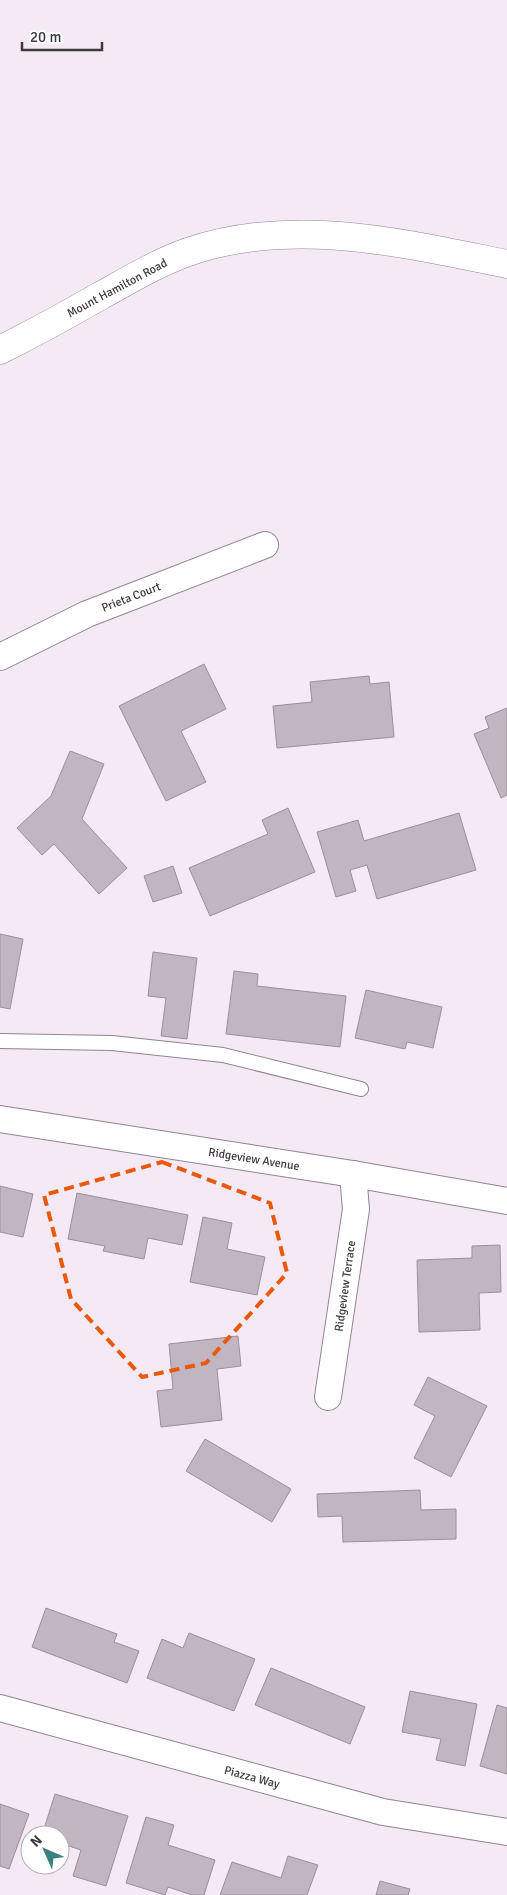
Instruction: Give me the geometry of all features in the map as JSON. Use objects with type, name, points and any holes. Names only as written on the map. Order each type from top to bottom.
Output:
[{"type":"main road","name":"Mount Hamilton Road","points":[[0,350],[156,266],[188,252],[218,243],[245,238],[270,236],[348,236],[392,241],[507,264]]},
{"type":"street","name":"Prieta Court","points":[[0,657],[87,614],[265,545]]},
{"type":"street","name":"Ridgeview Avenue","points":[[0,1119],[353,1174],[507,1201]]},
{"type":"street","name":"Ridgeview Terrace","points":[[328,1397],[356,1209],[353,1174]]},
{"type":"street","name":"Piazza Way","points":[[0,1708],[384,1812],[507,1832]]},
{"type":"lane","points":[[0,1041],[112,1042],[223,1055],[361,1089]]},
{"type":"highlighted area","points":[[162,1162],[270,1203],[287,1273],[206,1363],[142,1377],[71,1299],[44,1195]]},
{"type":"building","points":[[204,664],[226,709],[181,731],[206,782],[166,801],[119,706]]},
{"type":"building","points":[[369,676],[370,684],[389,682],[394,737],[277,748],[273,706],[312,702],[310,682]]},
{"type":"building","points":[[507,708],[507,795],[501,798],[474,734],[489,728],[485,717]]},
{"type":"building","points":[[70,751],[104,764],[82,819],[127,868],[99,894],[54,844],[42,855],[17,828],[51,796]]},
{"type":"building","points":[[288,808],[315,872],[210,916],[189,868],[268,834],[262,820]]},
{"type":"building","points":[[459,813],[476,870],[377,899],[367,865],[350,870],[356,891],[336,897],[317,832],[358,820],[364,841]]},
{"type":"building","points":[[173,866],[182,893],[153,902],[144,876]]},
{"type":"building","points":[[0,934],[23,939],[10,1009],[0,1007]]},
{"type":"building","points":[[153,952],[197,958],[187,1039],[161,1036],[166,998],[148,996]]},
{"type":"building","points":[[234,971],[258,974],[257,986],[346,996],[340,1047],[226,1034]]},
{"type":"building","points":[[366,990],[442,1007],[433,1048],[407,1042],[405,1049],[355,1038]]},
{"type":"building","points":[[0,1186],[33,1194],[23,1237],[0,1232]]},
{"type":"building","points":[[77,1193],[188,1215],[182,1245],[148,1238],[144,1259],[103,1251],[105,1246],[68,1239]]},
{"type":"building","points":[[203,1217],[232,1223],[227,1249],[265,1257],[257,1295],[190,1282]]},
{"type":"building","points":[[500,1245],[501,1292],[479,1293],[480,1330],[419,1332],[417,1260],[472,1258],[472,1246]]},
{"type":"building","points":[[238,1336],[241,1366],[217,1369],[222,1420],[161,1427],[157,1391],[173,1389],[169,1344]]},
{"type":"building","points":[[428,1377],[487,1406],[451,1477],[414,1458],[435,1416],[414,1405]]},
{"type":"building","points":[[205,1439],[291,1489],[272,1522],[186,1471]]},
{"type":"building","points":[[420,1490],[421,1510],[456,1509],[456,1539],[343,1542],[342,1516],[318,1517],[317,1494]]},
{"type":"building","points":[[46,1608],[117,1634],[114,1642],[139,1651],[127,1683],[32,1647]]},
{"type":"building","points":[[189,1633],[255,1659],[234,1711],[147,1678],[162,1639],[183,1648]]},
{"type":"building","points":[[271,1668],[365,1707],[350,1744],[255,1705]]},
{"type":"building","points":[[410,1691],[477,1704],[465,1766],[436,1760],[441,1739],[402,1732]]},
{"type":"building","points":[[497,1705],[507,1708],[507,1774],[480,1766]]},
{"type":"building","points":[[55,1794],[128,1816],[106,1886],[73,1876],[81,1850],[70,1846],[70,1825],[45,1825]]},
{"type":"building","points":[[0,1804],[29,1814],[25,1825],[20,1825],[20,1839],[9,1869],[0,1866]]},
{"type":"building","points":[[146,1817],[174,1825],[168,1845],[215,1860],[204,1895],[192,1895],[168,1887],[165,1895],[126,1883]]},
{"type":"building","points":[[288,1856],[318,1865],[307,1895],[220,1895],[232,1862],[281,1878]]},
{"type":"building","points":[[380,1881],[410,1889],[408,1895],[376,1895]]}]
